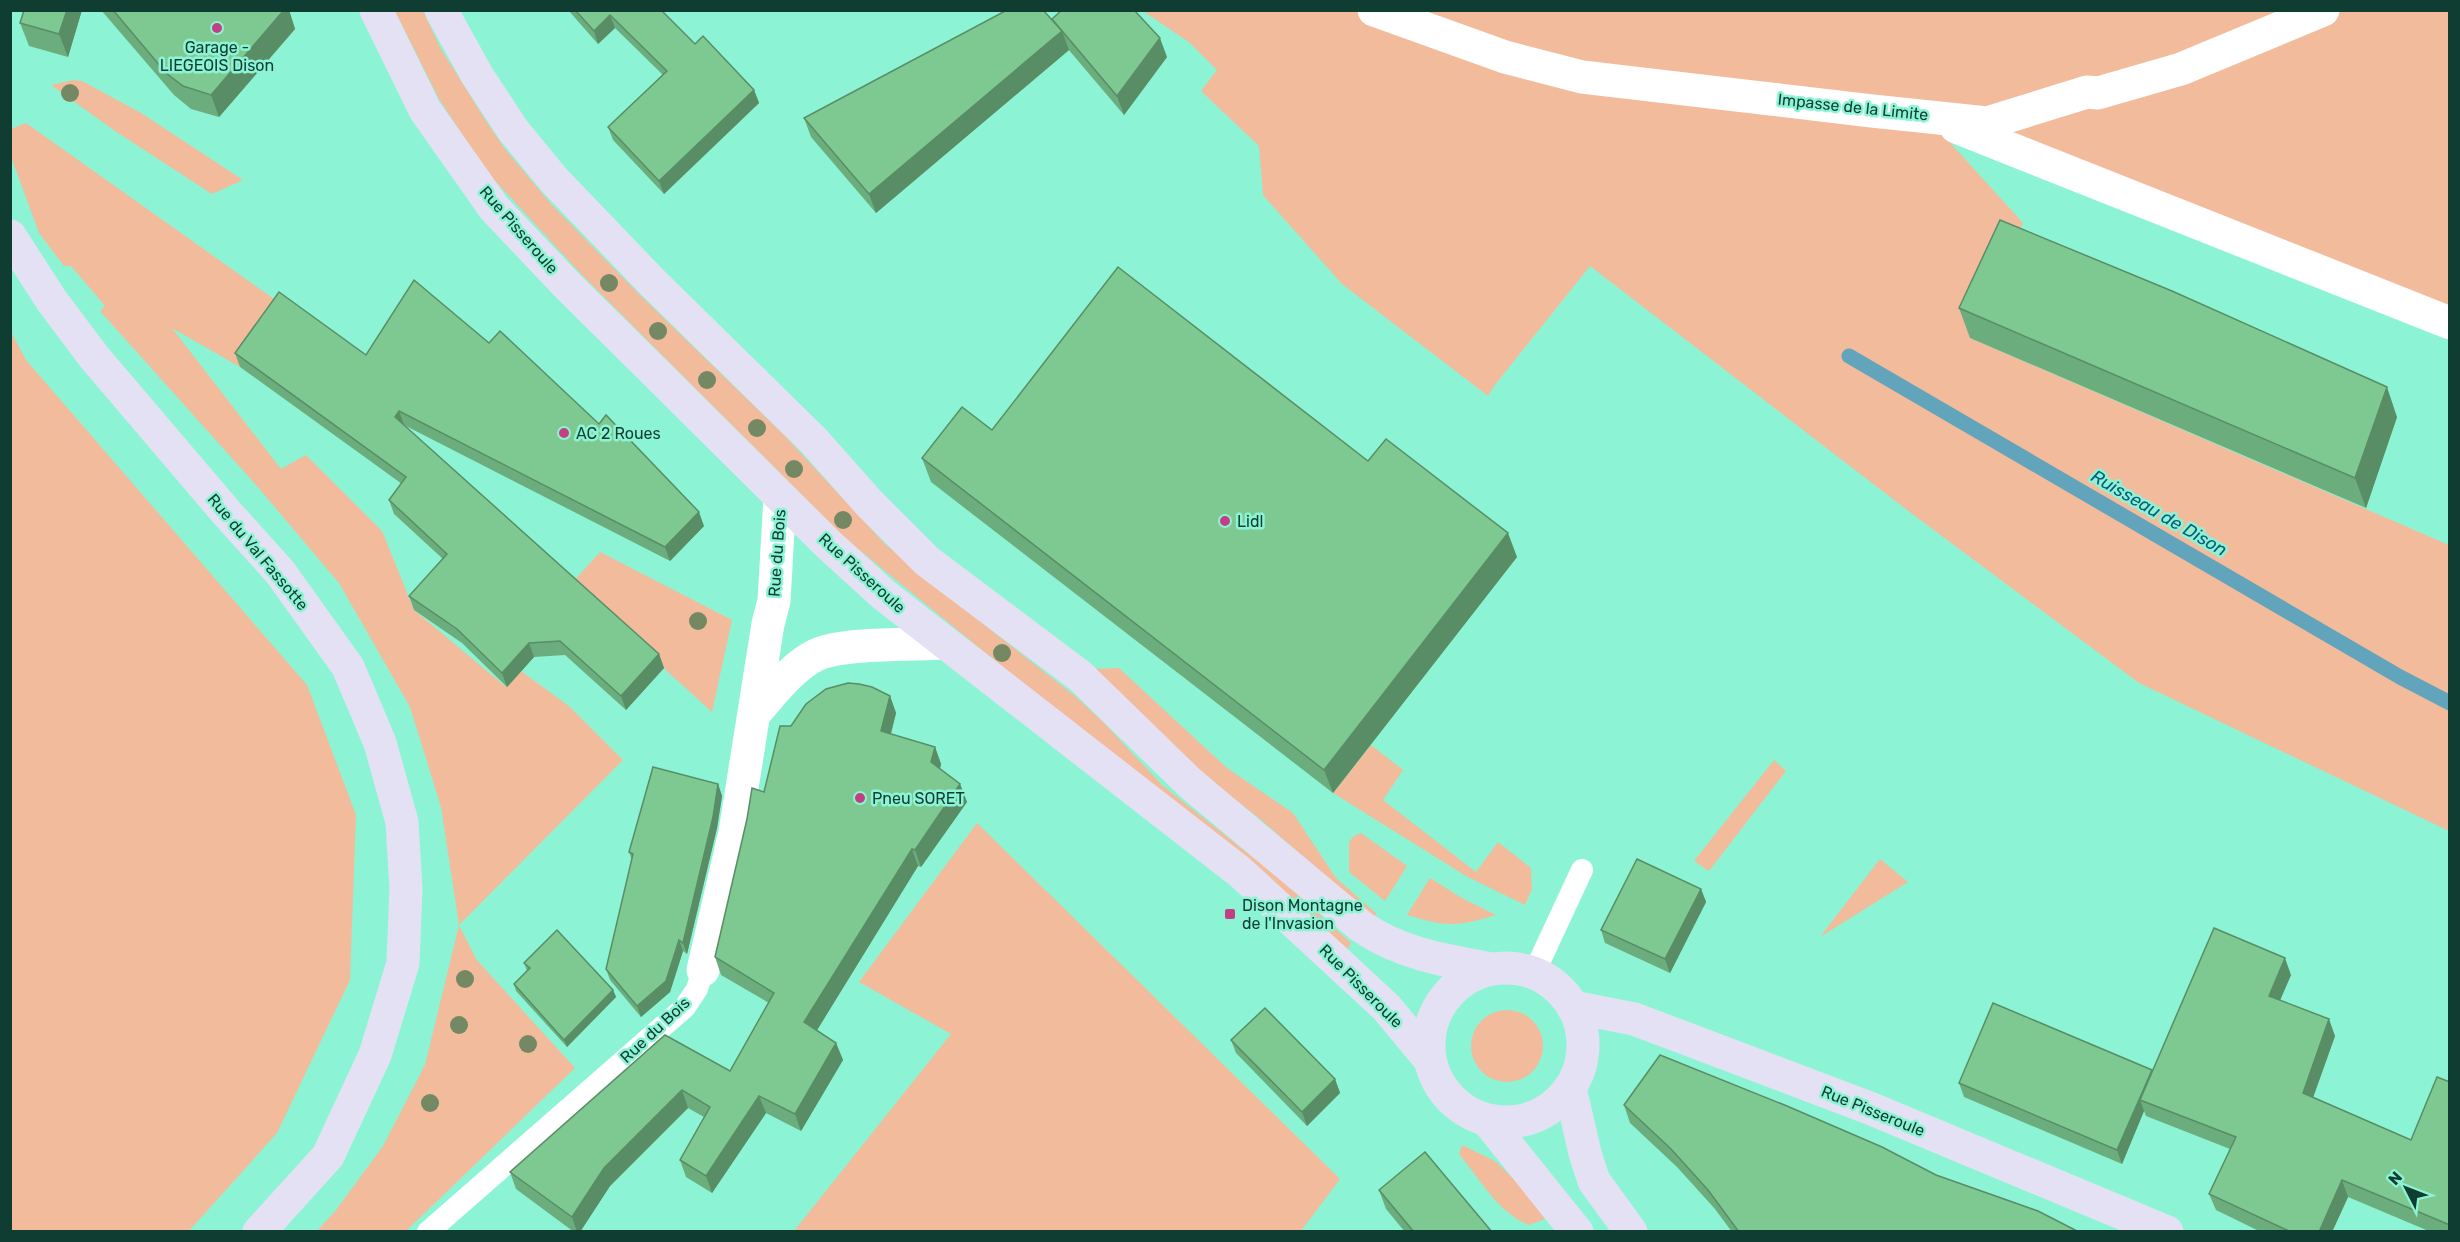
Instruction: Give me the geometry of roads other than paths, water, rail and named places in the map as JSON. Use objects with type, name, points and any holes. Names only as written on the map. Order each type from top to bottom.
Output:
[{"type":"main road","name":"Rue Pisseroule","points":[[376,10],[425,110],[494,208],[780,497],[876,588],[1239,872],[1386,1007],[1430,1060]]},
{"type":"main road","points":[[441,10],[477,75],[507,121],[554,180],[652,282],[814,441],[869,503],[927,561],[1080,676],[1190,783],[1377,938],[1405,950],[1442,960],[1492,969]]},
{"type":"main road","name":"Rue du Val Fassotte","points":[[10,237],[52,301],[94,357],[280,572],[348,667],[380,743],[402,822],[406,889],[403,963],[375,1055],[328,1156],[259,1232]]},
{"type":"main road","points":[[1507,968],[1534,973],[1556,987],[1573,1007],[1582,1030],[1582,1055],[1570,1088],[1556,1104],[1538,1116],[1518,1121],[1487,1120],[1474,1116],[1454,1103],[1438,1082],[1430,1060],[1430,1032],[1439,1006],[1456,986],[1476,974],[1492,969],[1507,968]]},
{"type":"main road","name":"Rue Pisseroule","points":[[1573,1007],[1634,1019],[1682,1037],[1872,1110],[2167,1232]]},
{"type":"main road","points":[[1570,1088],[1594,1181],[1631,1232]]},
{"type":"main road","points":[[1487,1120],[1577,1232]]},
{"type":"street","name":"Impasse de la Limite","points":[[1374,10],[1505,57],[1582,77],[1872,111],[1924,114],[1987,123],[2087,92],[2098,93],[2181,69],[2323,10]]},
{"type":"street","points":[[1924,114],[2450,323]]},
{"type":"street","name":"Rue du Bois","points":[[703,970],[735,832],[768,624],[774,601],[780,497]]},
{"type":"street","points":[[754,714],[786,677],[815,655],[850,647],[945,644]]},
{"type":"lane","points":[[1534,973],[1582,870]]},
{"type":"lane","name":"Rue du Bois","points":[[428,1232],[574,1102],[686,1007],[697,989],[703,970]]},
{"type":"waterway","name":"Ruisseau de Dison","points":[[1849,356],[2400,677],[2450,703]]},
{"type":"place","name":"Garage - LIEGEOIS Dison","points":[[217,28]]},
{"type":"place","name":"AC 2 Roues","points":[[564,433]]},
{"type":"place","name":"Lidl","points":[[1225,521]]},
{"type":"place","name":"Pneu SORET","points":[[860,798]]},
{"type":"place","name":"Dison Montagne de l'Invasion","points":[[1230,914]]}]
